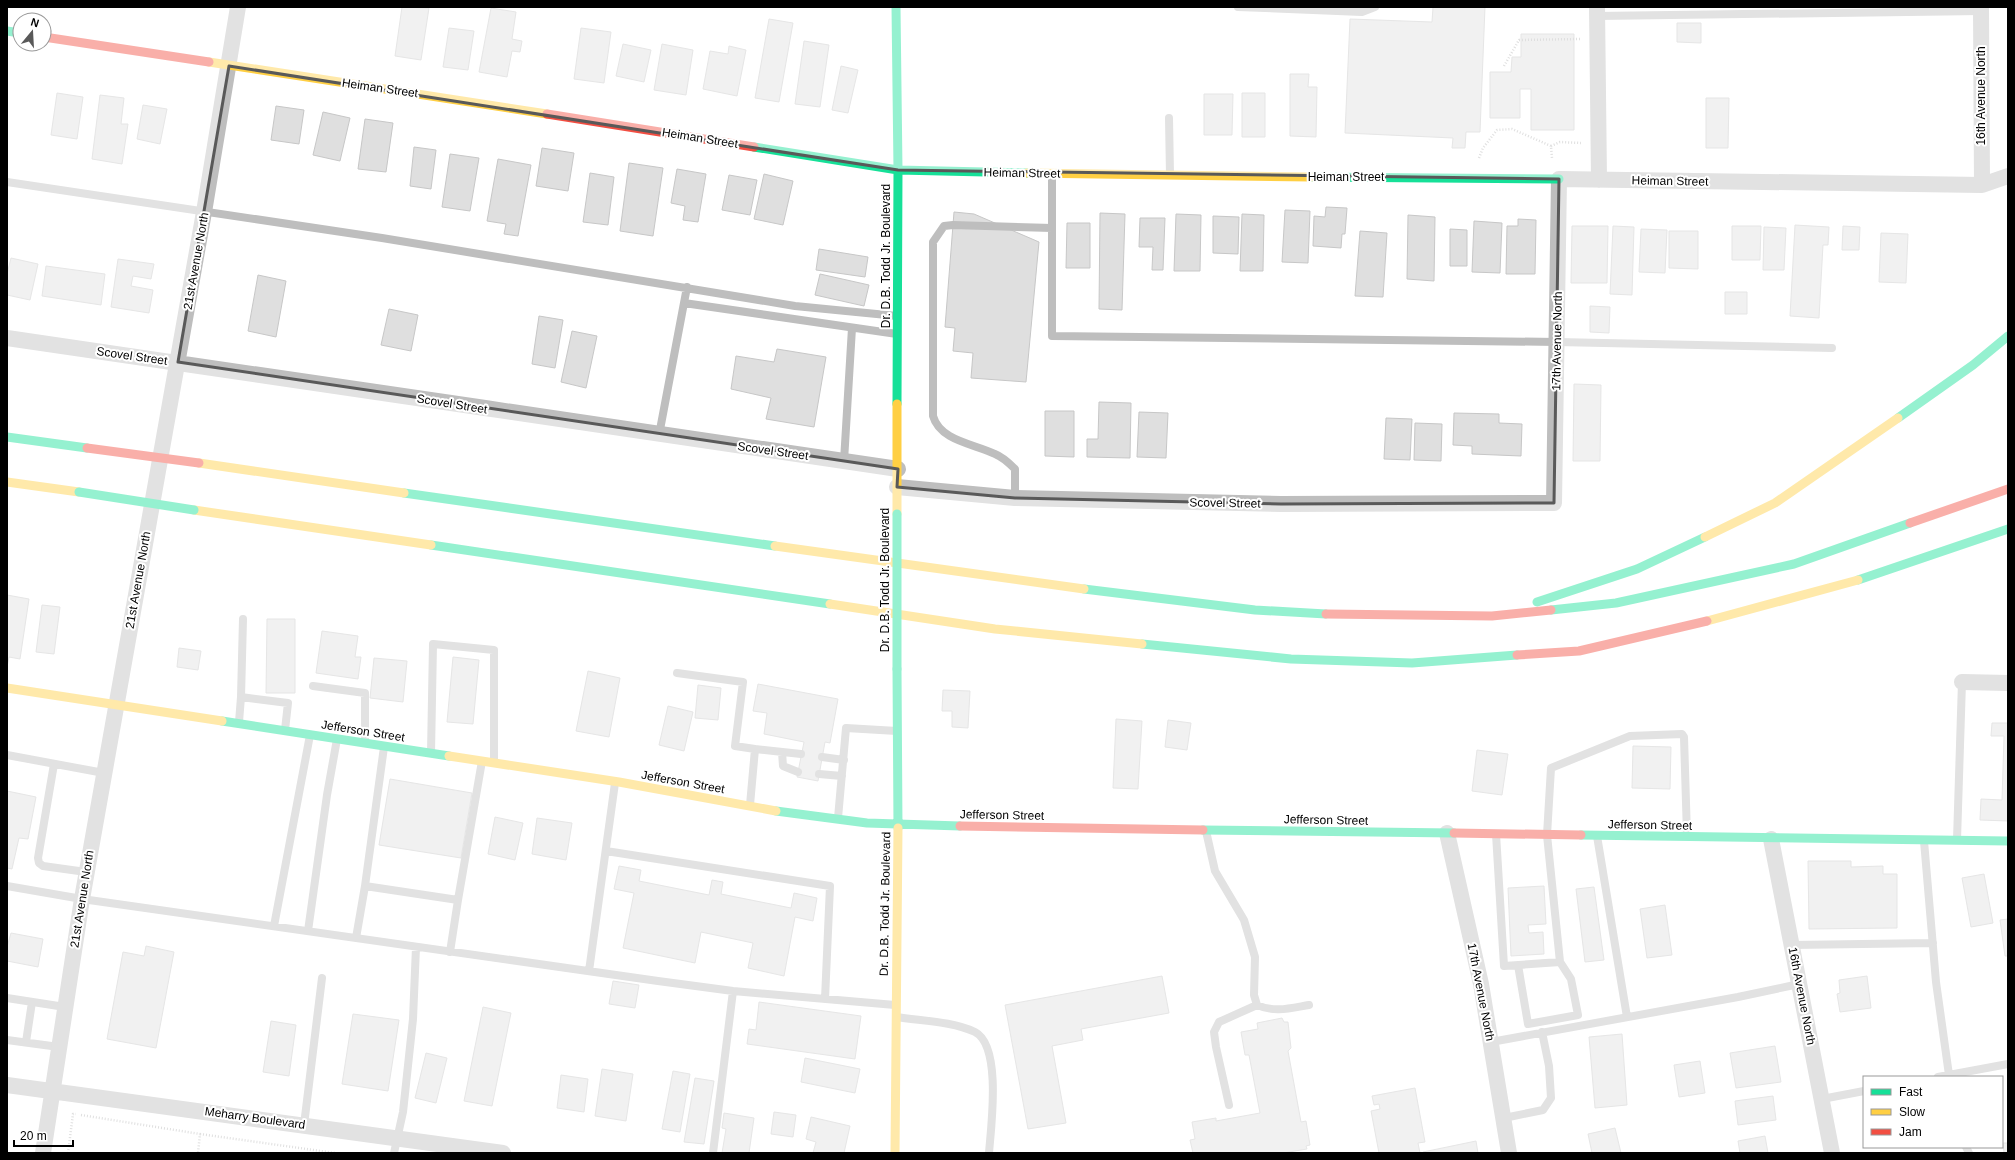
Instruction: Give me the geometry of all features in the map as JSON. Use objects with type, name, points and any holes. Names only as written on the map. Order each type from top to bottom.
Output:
[{"type":"main road","name":"Dr. D.B. Todd Jr. Boulevard","points":[[895,1153],[898,825],[898,170],[896,7]]},
{"type":"main road","name":"Heiman Street","points":[[52,38],[898,170],[1170,176],[1559,178]]},
{"type":"main road","points":[[1492,616],[1637,569],[1775,503],[1973,365],[2008,336]]},
{"type":"main road","points":[[7,437],[199,462],[986,577],[1247,610],[1355,615],[1492,616],[1616,602],[1794,564],[2008,489]]},
{"type":"main road","points":[[7,482],[995,629],[1291,659],[1412,663],[1579,651],[1746,612],[1860,580],[2008,529]]},
{"type":"main road","name":"Jefferson Street","points":[[7,688],[615,782],[750,806],[838,819],[898,825],[1771,839],[2008,841]]},
{"type":"street","name":"21st Avenue North","points":[[43,1153],[86,872],[178,362],[238,7]]},
{"type":"street","name":"16th Avenue North","points":[[1981,9],[1982,185]]},
{"type":"street","points":[[1597,12],[1599,180]]},
{"type":"street","name":"Heiman Street","points":[[1559,178],[1599,180],[1982,185],[2008,176]]},
{"type":"street","name":"17th Avenue North","points":[[1554,503],[1559,178]]},
{"type":"street","name":"Scovel Street","points":[[7,338],[898,469]]},
{"type":"street","name":"Scovel Street","points":[[897,487],[1015,498],[1281,504],[1554,503]]},
{"type":"street","points":[[1962,682],[2008,683]]},
{"type":"street","name":"17th Avenue North","points":[[1447,833],[1481,984],[1510,1153]]},
{"type":"street","name":"16th Avenue North","points":[[1771,839],[1832,1153]]},
{"type":"street","name":"Meharry Boulevard","points":[[7,1086],[304,1125],[396,1145],[502,1153]]},
{"type":"lane","points":[[1238,7],[1362,12],[1375,7]]},
{"type":"lane","points":[[1597,12],[1981,9]]},
{"type":"lane","points":[[1169,118],[1170,176]]},
{"type":"lane","points":[[1052,174],[1052,336],[1557,342],[1832,348]]},
{"type":"lane","points":[[7,182],[374,237],[795,306],[898,316]]},
{"type":"lane","points":[[1015,498],[1015,469],[996,454],[962,441],[943,431],[936,424],[933,416],[933,242],[944,226],[1052,228]]},
{"type":"lane","points":[[660,435],[686,287]]},
{"type":"lane","points":[[684,303],[898,334]]},
{"type":"lane","points":[[844,461],[852,328]]},
{"type":"lane","points":[[239,724],[241,697],[242,619]]},
{"type":"lane","points":[[430,753],[433,644],[494,650],[494,763]]},
{"type":"lane","points":[[677,674],[743,682],[735,746],[801,754]]},
{"type":"lane","points":[[1957,841],[1962,682]]},
{"type":"lane","points":[[313,686],[365,693],[365,743]]},
{"type":"lane","points":[[241,697],[288,703],[285,731]]},
{"type":"lane","points":[[838,819],[846,728],[898,731]]},
{"type":"lane","points":[[274,926],[310,734]]},
{"type":"lane","points":[[1580,1025],[1571,979],[1560,962],[1547,835],[1551,768],[1630,736],[1680,734],[1684,738],[1687,837]]},
{"type":"lane","points":[[308,932],[327,794],[337,739]]},
{"type":"lane","points":[[356,938],[365,886],[384,746]]},
{"type":"lane","points":[[750,806],[755,749]]},
{"type":"lane","points":[[782,752],[783,766],[798,772]]},
{"type":"lane","points":[[7,756],[104,773]]},
{"type":"lane","points":[[822,757],[844,760]]},
{"type":"lane","points":[[450,952],[482,761]]},
{"type":"lane","points":[[54,764],[38,858],[39,863],[44,866],[86,872]]},
{"type":"lane","points":[[819,774],[842,776]]},
{"type":"lane","points":[[589,971],[615,782]]},
{"type":"lane","points":[[1206,830],[1215,871],[1244,920],[1255,957],[1254,995],[1257,1004],[1266,1009],[1276,1010],[1309,1005]]},
{"type":"lane","points":[[1496,834],[1504,966],[1560,962]]},
{"type":"lane","points":[[1597,836],[1627,1017]]},
{"type":"lane","points":[[1924,840],[1932,943],[1948,1075]]},
{"type":"lane","points":[[606,851],[830,886],[825,999]]},
{"type":"lane","points":[[7,886],[82,899],[308,932],[733,991],[896,1005]]},
{"type":"lane","points":[[365,886],[458,900]]},
{"type":"lane","points":[[1792,945],[1932,943]]},
{"type":"lane","points":[[396,1145],[403,1112],[413,1020],[416,947]]},
{"type":"lane","points":[[1518,965],[1530,1035]]},
{"type":"lane","points":[[304,1125],[322,978]]},
{"type":"lane","points":[[1491,1042],[1799,984]]},
{"type":"lane","points":[[713,1153],[733,991]]},
{"type":"lane","points":[[7,998],[65,1007]]},
{"type":"lane","points":[[26,1042],[32,1002]]},
{"type":"lane","points":[[1229,1105],[1214,1032],[1219,1022],[1257,1004]]},
{"type":"lane","points":[[1528,1024],[1578,1015]]},
{"type":"lane","points":[[896,1017],[949,1025],[976,1033],[988,1048],[994,1083],[989,1153]]},
{"type":"lane","points":[[1504,1118],[1542,1110],[1551,1098],[1549,1066],[1542,1032]]},
{"type":"lane","points":[[7,1040],[59,1047]]},
{"type":"lane","points":[[1943,1076],[2008,1064]]},
{"type":"lane","points":[[1822,1099],[1863,1091]]},
{"type":"path","points":[[1504,66],[1518,40],[1582,39]]},
{"type":"path","points":[[1478,160],[1483,148],[1497,130],[1512,128],[1551,146],[1560,142],[1581,142]]},
{"type":"path","points":[[1551,146],[1552,160]]},
{"type":"path","points":[[68,1153],[73,1114],[335,1153]]},
{"type":"path","points":[[198,1153],[200,1134]]},
{"type":"highlighted area","points":[[229,66],[898,170],[1559,179],[1554,503],[1281,504],[1015,498],[897,487],[898,469],[178,362]]},
{"type":"building","points":[[402,7],[429,8],[421,60],[395,56]]},
{"type":"building","points":[[1433,7],[1485,7],[1480,132],[1466,132],[1465,148],[1452,148],[1453,138],[1345,133],[1350,19],[1432,22]]},
{"type":"building","points":[[491,8],[516,12],[512,39],[522,41],[520,52],[512,51],[507,77],[479,72]]},
{"type":"building","points":[[769,19],[793,23],[779,102],[755,98]]},
{"type":"building","points":[[1677,23],[1701,23],[1701,43],[1677,42]]},
{"type":"building","points":[[449,28],[474,31],[468,70],[443,67]]},
{"type":"building","points":[[581,28],[611,32],[604,83],[574,79]]},
{"type":"building","points":[[1521,34],[1574,34],[1574,130],[1531,130],[1531,89],[1520,89],[1520,118],[1490,118],[1490,72],[1511,72],[1512,57],[1521,57]]},
{"type":"building","points":[[804,41],[829,45],[820,107],[795,104]]},
{"type":"building","points":[[623,44],[651,50],[644,82],[616,76]]},
{"type":"building","points":[[662,44],[693,50],[686,95],[654,90]]},
{"type":"building","points":[[729,46],[746,50],[737,96],[703,89],[710,51],[728,54]]},
{"type":"building","points":[[841,66],[858,70],[848,113],[832,110]]},
{"type":"building","points":[[1290,74],[1309,74],[1308,87],[1317,87],[1316,137],[1290,136]]},
{"type":"building","points":[[57,93],[83,97],[77,139],[51,135]]},
{"type":"building","points":[[1242,93],[1265,93],[1265,137],[1242,137]]},
{"type":"building","points":[[1204,94],[1233,94],[1232,135],[1204,135]]},
{"type":"building","points":[[100,95],[124,98],[121,124],[128,124],[122,164],[92,159]]},
{"type":"building","points":[[1706,98],[1729,98],[1728,148],[1706,148]]},
{"type":"building","points":[[143,105],[167,109],[160,144],[137,139]]},
{"type":"building","points":[[276,106],[304,110],[299,144],[271,140]]},
{"type":"building","points":[[323,112],[350,118],[340,161],[313,155]]},
{"type":"building","points":[[365,119],[393,123],[386,172],[358,169]]},
{"type":"building","points":[[414,147],[436,150],[431,189],[410,186]]},
{"type":"building","points":[[542,148],[574,153],[568,191],[536,186]]},
{"type":"building","points":[[450,154],[479,158],[470,211],[442,207]]},
{"type":"building","points":[[498,159],[531,165],[518,236],[504,234],[506,224],[487,221]]},
{"type":"building","points":[[629,163],[663,168],[653,236],[620,231]]},
{"type":"building","points":[[677,169],[706,174],[698,222],[683,220],[685,206],[671,203]]},
{"type":"building","points":[[590,173],[614,177],[608,225],[583,222]]},
{"type":"building","points":[[764,174],[793,181],[783,225],[754,219]]},
{"type":"building","points":[[729,175],[757,180],[750,215],[722,210]]},
{"type":"building","points":[[1326,207],[1347,208],[1345,234],[1342,234],[1341,248],[1313,246],[1314,216],[1325,217]]},
{"type":"building","points":[[1285,210],[1310,211],[1308,263],[1282,262]]},
{"type":"building","points":[[954,212],[974,214],[1039,242],[1026,382],[971,378],[973,353],[953,351],[955,328],[945,327]]},
{"type":"building","points":[[1100,213],[1125,214],[1122,310],[1099,309]]},
{"type":"building","points":[[1176,214],[1201,215],[1200,271],[1174,271]]},
{"type":"building","points":[[1242,214],[1264,215],[1263,271],[1240,271]]},
{"type":"building","points":[[1408,215],[1435,217],[1434,281],[1407,279]]},
{"type":"building","points":[[1213,216],[1239,217],[1238,254],[1213,253]]},
{"type":"building","points":[[1140,218],[1165,218],[1163,270],[1152,270],[1153,247],[1139,247]]},
{"type":"building","points":[[1518,219],[1536,220],[1535,274],[1506,274],[1507,226],[1518,226]]},
{"type":"building","points":[[1474,221],[1502,223],[1500,273],[1472,272]]},
{"type":"building","points":[[1067,223],[1090,223],[1090,268],[1066,268]]},
{"type":"building","points":[[1795,225],[1829,227],[1828,245],[1823,245],[1819,318],[1790,316]]},
{"type":"building","points":[[1572,226],[1608,226],[1607,283],[1571,283]]},
{"type":"building","points":[[1613,226],[1634,227],[1632,295],[1610,294]]},
{"type":"building","points":[[1732,226],[1761,226],[1760,260],[1732,260]]},
{"type":"building","points":[[1843,226],[1860,227],[1859,250],[1842,250]]},
{"type":"building","points":[[1764,227],[1786,228],[1784,270],[1763,270]]},
{"type":"building","points":[[1450,229],[1467,230],[1467,266],[1450,266]]},
{"type":"building","points":[[1641,229],[1667,230],[1665,273],[1639,272]]},
{"type":"building","points":[[1360,231],[1387,233],[1383,297],[1355,296]]},
{"type":"building","points":[[1669,231],[1698,231],[1698,269],[1669,268]]},
{"type":"building","points":[[1881,233],[1908,234],[1906,283],[1879,282]]},
{"type":"building","points":[[819,249],[868,257],[865,277],[816,270]]},
{"type":"building","points":[[11,258],[38,264],[30,300],[7,295],[7,274]]},
{"type":"building","points":[[118,259],[154,264],[151,279],[133,276],[131,286],[153,290],[149,313],[111,307]]},
{"type":"building","points":[[46,266],[105,274],[101,305],[42,296]]},
{"type":"building","points":[[820,274],[869,285],[864,306],[815,295]]},
{"type":"building","points":[[258,275],[286,281],[276,337],[248,331]]},
{"type":"building","points":[[1725,292],[1747,292],[1747,314],[1725,314]]},
{"type":"building","points":[[1590,306],[1610,307],[1609,333],[1590,332]]},
{"type":"building","points":[[389,309],[418,315],[411,351],[381,345]]},
{"type":"building","points":[[539,316],[563,320],[555,368],[532,364]]},
{"type":"building","points":[[572,331],[597,336],[586,388],[561,382]]},
{"type":"building","points":[[777,349],[826,357],[814,427],[766,419],[771,398],[731,389],[736,356],[774,362]]},
{"type":"building","points":[[1574,384],[1601,385],[1600,461],[1573,461]]},
{"type":"building","points":[[1099,402],[1131,403],[1130,458],[1087,457],[1087,439],[1098,439]]},
{"type":"building","points":[[1045,411],[1074,411],[1074,457],[1045,456]]},
{"type":"building","points":[[1139,412],[1168,413],[1166,458],[1137,457]]},
{"type":"building","points":[[1454,413],[1499,414],[1499,423],[1522,424],[1521,456],[1472,454],[1472,446],[1453,445]]},
{"type":"building","points":[[1386,418],[1412,419],[1410,460],[1384,459]]},
{"type":"building","points":[[1415,423],[1442,424],[1441,461],[1414,460]]},
{"type":"building","points":[[7,595],[29,599],[20,659],[9,657],[7,667]]},
{"type":"building","points":[[42,605],[60,607],[54,654],[36,652]]},
{"type":"building","points":[[267,619],[295,619],[295,693],[266,693]]},
{"type":"building","points":[[322,631],[358,636],[355,657],[361,657],[358,679],[316,673]]},
{"type":"building","points":[[179,648],[201,651],[198,670],[177,667]]},
{"type":"building","points":[[453,657],[479,660],[473,724],[447,722]]},
{"type":"building","points":[[374,658],[407,661],[403,702],[370,698]]},
{"type":"building","points":[[588,671],[620,678],[609,737],[576,731]]},
{"type":"building","points":[[758,684],[838,699],[830,743],[825,742],[818,781],[797,777],[804,742],[764,734],[767,713],[753,711]]},
{"type":"building","points":[[698,685],[721,688],[718,720],[695,718]]},
{"type":"building","points":[[943,690],[970,691],[968,728],[952,727],[952,711],[942,711]]},
{"type":"building","points":[[668,706],[693,712],[684,751],[659,745]]},
{"type":"building","points":[[1116,719],[1142,721],[1138,789],[1113,788]]},
{"type":"building","points":[[1168,720],[1191,723],[1187,750],[1165,747]]},
{"type":"building","points":[[1992,723],[2008,723],[2008,821],[1980,820],[1981,799],[2002,800],[2004,736],[1991,736]]},
{"type":"building","points":[[1633,746],[1671,747],[1670,789],[1632,788]]},
{"type":"building","points":[[1477,750],[1508,754],[1502,795],[1472,791]]},
{"type":"building","points":[[390,779],[472,793],[461,858],[379,845]]},
{"type":"building","points":[[7,791],[36,797],[28,839],[19,838],[12,869],[7,868]]},
{"type":"building","points":[[495,817],[523,823],[515,860],[488,854]]},
{"type":"building","points":[[537,818],[572,823],[566,860],[532,854]]},
{"type":"building","points":[[1808,861],[1851,861],[1851,867],[1883,866],[1883,874],[1897,874],[1897,928],[1809,929]]},
{"type":"building","points":[[619,866],[641,870],[639,881],[709,895],[712,880],[723,882],[721,894],[791,908],[794,893],[817,898],[813,921],[795,917],[784,976],[748,968],[753,943],[701,932],[695,963],[623,948],[634,893],[614,889]]},
{"type":"building","points":[[1984,874],[1993,923],[1971,927],[1962,878]]},
{"type":"building","points":[[1544,886],[1546,924],[1528,925],[1529,933],[1543,932],[1544,954],[1511,956],[1508,888]]},
{"type":"building","points":[[1594,887],[1604,960],[1585,962],[1576,889]]},
{"type":"building","points":[[1665,905],[1672,955],[1647,958],[1640,909]]},
{"type":"building","points":[[2008,919],[2008,956],[2005,956],[2000,920]]},
{"type":"building","points":[[11,933],[43,939],[38,967],[7,961],[7,947]]},
{"type":"building","points":[[146,946],[174,952],[156,1048],[107,1039],[123,952],[144,956]]},
{"type":"building","points":[[1162,976],[1169,1013],[1081,1029],[1083,1040],[1052,1046],[1066,1123],[1028,1129],[1005,1005]]},
{"type":"building","points":[[1867,976],[1871,1008],[1840,1012],[1837,994],[1840,993],[1839,980]]},
{"type":"building","points":[[613,981],[639,985],[635,1008],[609,1004]]},
{"type":"building","points":[[759,1002],[861,1016],[855,1059],[747,1044],[749,1029],[756,1030]]},
{"type":"building","points":[[483,1007],[511,1013],[492,1106],[464,1101]]},
{"type":"building","points":[[353,1014],[399,1020],[388,1091],[342,1084]]},
{"type":"building","points":[[1282,1018],[1284,1022],[1288,1022],[1291,1048],[1288,1051],[1301,1122],[1306,1121],[1310,1145],[1306,1146],[1307,1149],[1283,1153],[1193,1153],[1190,1140],[1195,1139],[1192,1122],[1216,1118],[1216,1121],[1260,1113],[1249,1055],[1245,1055],[1241,1032],[1258,1029],[1257,1023]]},
{"type":"building","points":[[271,1021],[296,1025],[289,1076],[263,1072]]},
{"type":"building","points":[[1622,1034],[1627,1105],[1595,1108],[1589,1037]]},
{"type":"building","points":[[1775,1046],[1781,1082],[1736,1088],[1730,1053]]},
{"type":"building","points":[[426,1053],[447,1058],[436,1103],[415,1098]]},
{"type":"building","points":[[805,1058],[860,1069],[855,1093],[801,1082]]},
{"type":"building","points":[[1700,1061],[1705,1093],[1679,1097],[1674,1065]]},
{"type":"building","points":[[602,1069],[633,1074],[626,1121],[595,1116]]},
{"type":"building","points":[[673,1071],[690,1074],[680,1132],[662,1129]]},
{"type":"building","points":[[561,1075],[588,1079],[584,1112],[557,1108]]},
{"type":"building","points":[[695,1078],[714,1081],[704,1144],[684,1142]]},
{"type":"building","points":[[1415,1088],[1425,1142],[1418,1143],[1420,1153],[1379,1153],[1371,1111],[1380,1109],[1379,1104],[1374,1105],[1372,1096]]},
{"type":"building","points":[[1773,1096],[1776,1120],[1738,1125],[1735,1101]]},
{"type":"building","points":[[774,1112],[796,1115],[793,1137],[771,1134]]},
{"type":"building","points":[[724,1113],[754,1118],[749,1153],[722,1153],[726,1129],[722,1128]]},
{"type":"building","points":[[811,1117],[850,1126],[844,1153],[813,1153],[816,1142],[806,1139]]},
{"type":"building","points":[[1615,1128],[1621,1153],[1592,1153],[1588,1134]]},
{"type":"building","points":[[1765,1136],[1768,1153],[1740,1153],[1738,1141]]},
{"type":"building","points":[[1476,1141],[1478,1153],[1423,1152]]},
{"type":"building","points":[[2003,1143],[2008,1143],[2008,1153],[2004,1153]]},
{"type":"traffic: fast","points":[[896,7],[898,170],[897,404]]},
{"type":"traffic: fast","points":[[7,31],[12,32]]},
{"type":"traffic: fast","points":[[754,147],[898,170],[1027,173]]},
{"type":"traffic: fast","points":[[1311,177],[1559,179]]},
{"type":"traffic: fast","points":[[1898,418],[1973,365],[2008,336]]},
{"type":"traffic: fast","points":[[7,437],[87,448]]},
{"type":"traffic: fast","points":[[79,492],[194,510]]},
{"type":"traffic: fast","points":[[404,493],[775,546]]},
{"type":"traffic: fast","points":[[897,514],[897,669]]},
{"type":"traffic: fast","points":[[1551,610],[1616,603],[1794,564],[1910,523]]},
{"type":"traffic: fast","points":[[1858,580],[2008,529]]},
{"type":"traffic: fast","points":[[1537,602],[1637,569],[1705,537]]},
{"type":"traffic: fast","points":[[431,545],[830,604]]},
{"type":"traffic: fast","points":[[1084,589],[1255,610],[1326,614]]},
{"type":"traffic: fast","points":[[1142,644],[1291,659],[1412,663],[1517,655]]},
{"type":"traffic: fast","points":[[897,669],[898,828]]},
{"type":"traffic: fast","points":[[222,721],[449,756]]},
{"type":"traffic: fast","points":[[776,811],[867,823],[960,826]]},
{"type":"traffic: fast","points":[[1203,830],[1454,833]]},
{"type":"traffic: fast","points":[[1581,835],[2008,841]]},
{"type":"traffic: slow","points":[[209,62],[547,114]]},
{"type":"traffic: slow","points":[[1027,173],[1311,177]]},
{"type":"traffic: slow","points":[[897,404],[897,514]]},
{"type":"traffic: slow","points":[[1705,537],[1775,503],[1898,418]]},
{"type":"traffic: slow","points":[[199,463],[404,493]]},
{"type":"traffic: slow","points":[[7,482],[79,492]]},
{"type":"traffic: slow","points":[[194,510],[431,545]]},
{"type":"traffic: slow","points":[[775,546],[1084,589]]},
{"type":"traffic: slow","points":[[1707,621],[1858,580]]},
{"type":"traffic: slow","points":[[830,604],[995,629],[1142,644]]},
{"type":"traffic: slow","points":[[7,688],[222,721]]},
{"type":"traffic: slow","points":[[449,756],[619,782],[776,811]]},
{"type":"traffic: slow","points":[[895,1153],[898,828]]},
{"type":"traffic: jam","points":[[52,38],[209,62]]},
{"type":"traffic: jam","points":[[547,114],[754,147]]},
{"type":"traffic: jam","points":[[87,448],[199,463]]},
{"type":"traffic: jam","points":[[1910,523],[2008,489]]},
{"type":"traffic: jam","points":[[1326,614],[1492,616],[1551,610]]},
{"type":"traffic: jam","points":[[1517,655],[1579,651],[1707,621]]},
{"type":"traffic: jam","points":[[960,826],[1203,830]]},
{"type":"traffic: jam","points":[[1454,833],[1581,835]]}]
